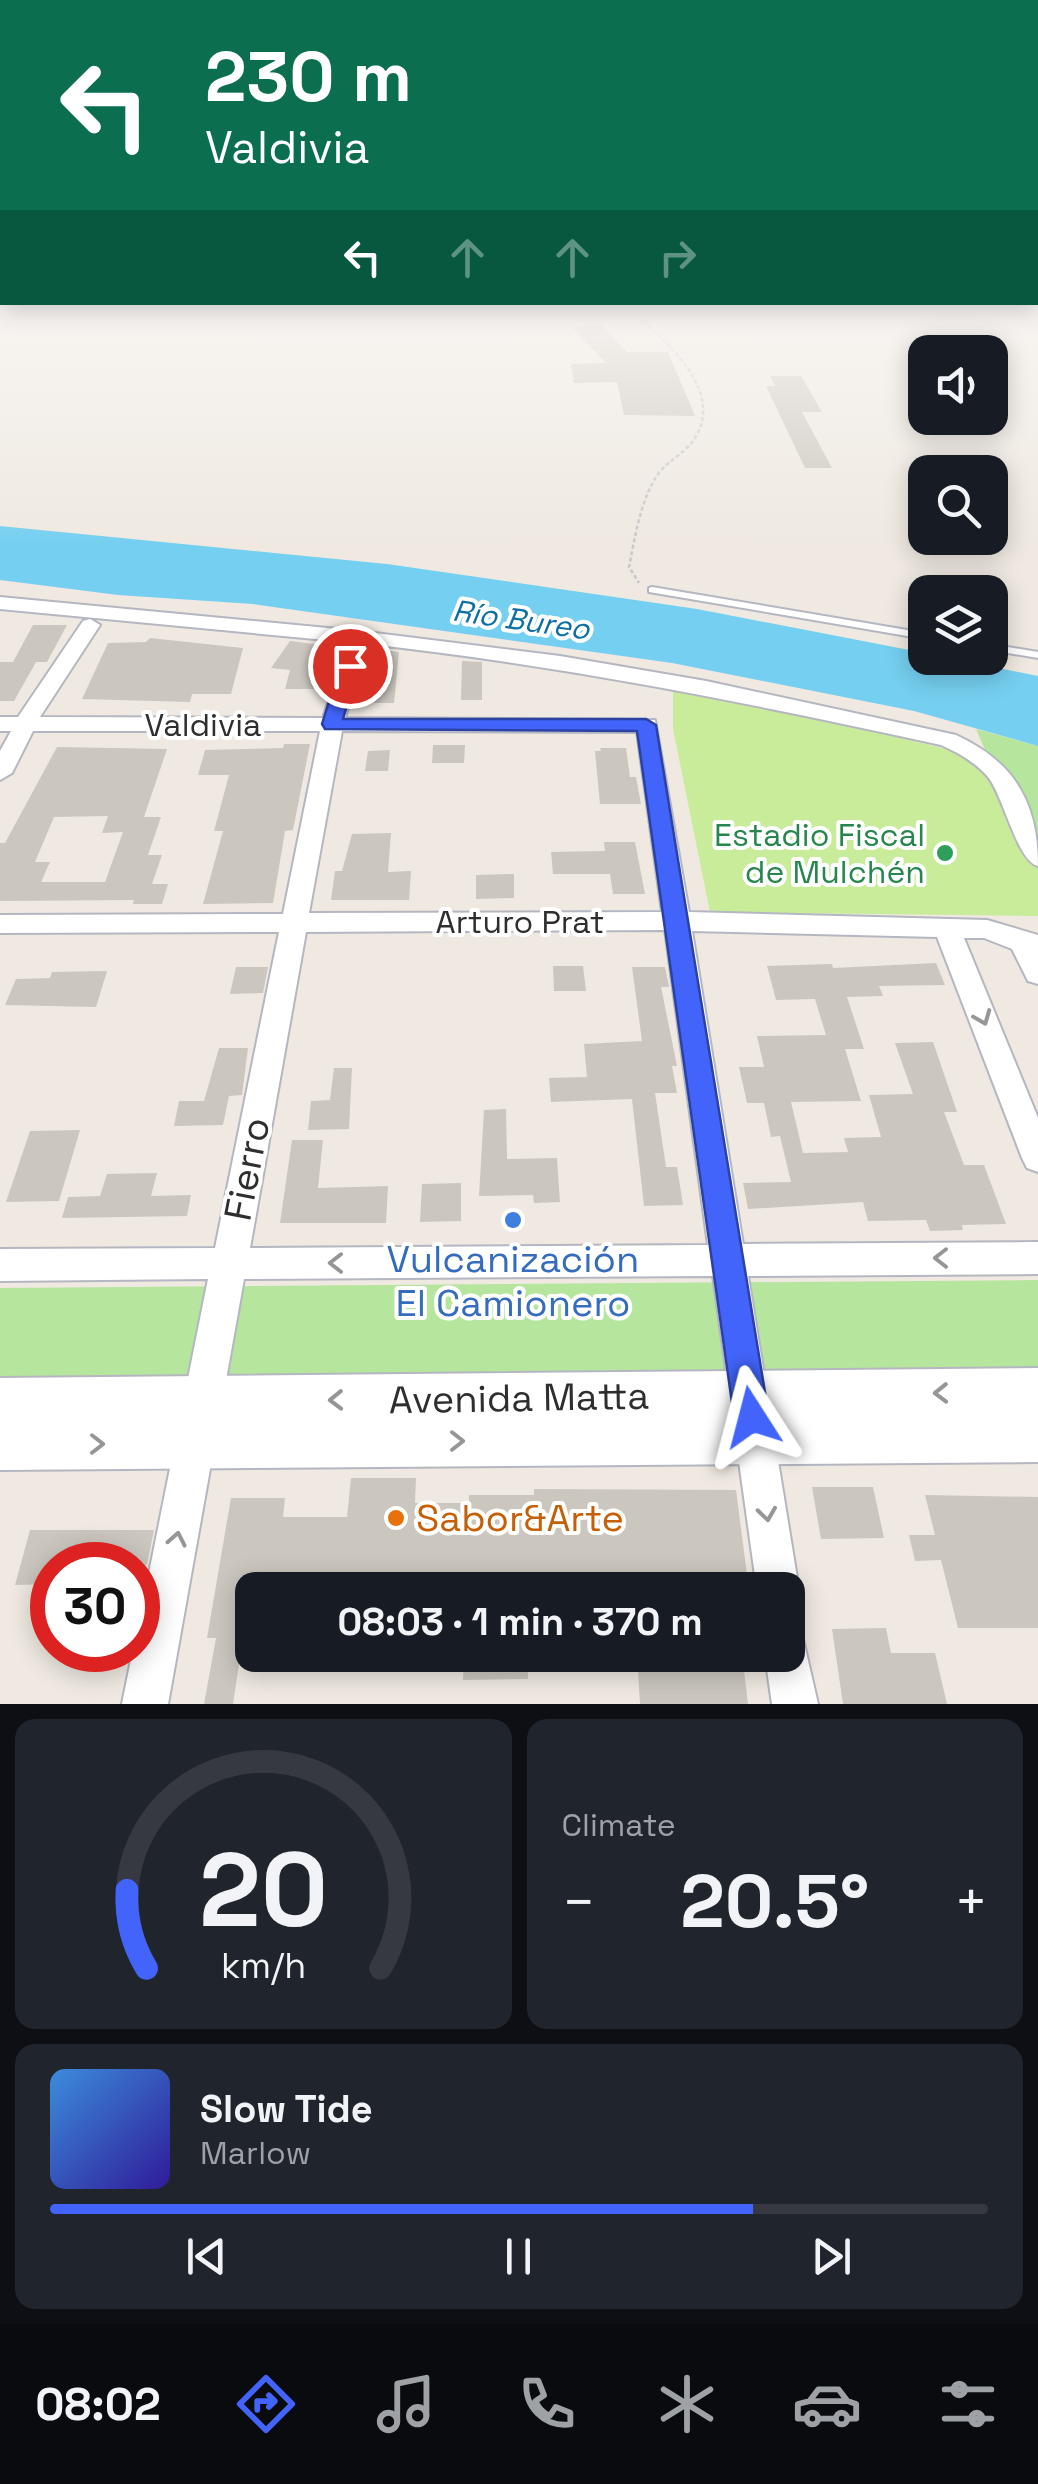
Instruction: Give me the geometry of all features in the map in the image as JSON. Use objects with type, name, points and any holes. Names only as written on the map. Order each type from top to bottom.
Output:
[{"type":"main road","name":"Avenida Matta","points":[[752,1417],[1038,1392]]},
{"type":"main road","name":"Avenida Matta","points":[[0,1404],[199,1422],[752,1417],[1038,1436]]},
{"type":"main road","name":"Avenida Matta","points":[[0,1444],[199,1422]]},
{"type":"street","points":[[0,603],[359,637],[611,670],[948,740],[974,751],[998,770],[1038,858]]},
{"type":"street","points":[[0,773],[25,724],[90,625]]},
{"type":"street","name":"Fierro","points":[[145,1704],[332,724],[359,637]]},
{"type":"street","name":"Valdivia","points":[[0,724],[646,725],[676,921]]},
{"type":"street","points":[[676,921],[775,1572]]},
{"type":"street","name":"Arturo Prat","points":[[0,924],[676,921],[987,929],[1030,944]]},
{"type":"street","points":[[947,928],[1038,1158]]},
{"type":"street","points":[[1030,944],[1038,974]]},
{"type":"street","points":[[0,1265],[1038,1258]]},
{"type":"street","points":[[789,1672],[794,1704]]},
{"type":"lane","points":[[652,590],[908,633]]},
{"type":"lane","points":[[1008,651],[1038,656]]},
{"type":"path","points":[[652,590],[632,576],[630,563],[656,478],[692,442],[702,423],[702,409],[693,385]]},
{"type":"green space","points":[[673,690],[737,699],[992,760],[1038,873],[1038,916],[710,912],[673,729]]},
{"type":"green space","points":[[976,729],[1038,746],[1038,873]]},
{"type":"green space","points":[[1038,1280],[1038,1377],[0,1380],[0,1288]]},
{"type":"water","name":"Río Bureo","points":[[0,526],[387,564],[697,609],[908,650],[908,675],[1008,675],[1008,670],[1038,676],[1038,746],[914,711],[672,663],[253,604],[118,595],[0,580]]},
{"type":"building","points":[[618,385],[682,385],[695,416],[624,415]]},
{"type":"building","points":[[806,385],[822,412],[802,412],[832,468],[805,468],[766,386]]},
{"type":"building","points":[[33,625],[67,625],[47,662],[36,662],[14,701],[0,701],[0,662],[13,662]]},
{"type":"building","points":[[150,638],[243,648],[231,694],[192,694],[190,702],[82,699],[108,643],[146,642]]},
{"type":"building","points":[[290,641],[330,646],[316,689],[285,689],[290,670],[271,668]]},
{"type":"building","points":[[381,650],[399,652],[394,703],[373,703]]},
{"type":"building","points":[[462,661],[482,662],[482,700],[461,700]]},
{"type":"building","points":[[284,744],[310,744],[293,830],[285,831],[273,903],[203,904],[223,831],[214,831],[229,775],[198,775],[205,750],[283,748]]},
{"type":"building","points":[[433,745],[465,745],[464,763],[432,763]]},
{"type":"building","points":[[57,747],[167,749],[144,817],[161,817],[148,855],[162,855],[152,884],[168,884],[162,904],[133,904],[134,900],[0,901],[0,843],[5,843]],"holes":[[[108,816],[102,833],[123,832],[105,882],[41,882],[50,862],[35,862],[54,817]]]},
{"type":"building","points":[[600,748],[626,748],[630,777],[636,777],[641,804],[600,804],[595,751],[601,751]]},
{"type":"building","points":[[390,750],[388,771],[365,771],[368,751]]},
{"type":"building","points":[[391,833],[388,872],[411,871],[409,900],[331,900],[335,871],[342,871],[352,834]]},
{"type":"building","points":[[604,842],[635,842],[645,894],[613,894],[610,874],[553,874],[551,852],[605,851]]},
{"type":"building","points":[[514,874],[514,898],[476,899],[476,875]]},
{"type":"building","points":[[936,963],[945,985],[879,986],[883,996],[847,997],[864,1049],[845,1049],[861,1101],[791,1102],[803,1153],[848,1152],[844,1138],[881,1137],[869,1095],[913,1094],[895,1043],[933,1042],[957,1112],[944,1112],[964,1165],[984,1165],[1006,1224],[962,1225],[963,1230],[930,1231],[926,1220],[868,1221],[863,1202],[748,1209],[743,1183],[791,1182],[780,1136],[771,1137],[764,1103],[747,1103],[739,1067],[764,1067],[757,1036],[826,1035],[815,999],[776,1000],[767,966],[832,964],[833,968]]},
{"type":"building","points":[[553,966],[583,966],[586,991],[554,991]]},
{"type":"building","points":[[236,967],[268,967],[263,993],[230,994]]},
{"type":"building","points":[[632,967],[665,967],[669,987],[661,987],[677,1066],[672,1066],[677,1093],[655,1093],[666,1167],[677,1167],[683,1205],[644,1206],[632,1099],[551,1102],[549,1078],[587,1077],[584,1044],[642,1041]]},
{"type":"building","points":[[107,971],[96,1007],[5,1005],[16,979],[50,978],[52,972]]},
{"type":"building","points":[[219,1048],[248,1048],[242,1095],[229,1096],[223,1125],[174,1126],[179,1101],[204,1101]]},
{"type":"building","points":[[334,1068],[352,1068],[349,1129],[308,1130],[311,1101],[330,1100]]},
{"type":"building","points":[[506,1109],[507,1159],[557,1158],[560,1202],[534,1203],[533,1195],[479,1196],[484,1110]]},
{"type":"building","points":[[80,1130],[59,1201],[6,1202],[30,1131]]},
{"type":"building","points":[[292,1140],[323,1140],[318,1188],[388,1186],[386,1223],[280,1223]]},
{"type":"building","points":[[157,1173],[151,1196],[191,1195],[187,1216],[62,1218],[68,1197],[100,1196],[107,1174]]},
{"type":"building","points":[[461,1183],[461,1221],[420,1222],[422,1184]]},
{"type":"building","points":[[351,1478],[416,1478],[415,1503],[469,1503],[469,1495],[534,1495],[534,1489],[736,1490],[747,1572],[235,1572],[238,1672],[233,1704],[204,1704],[216,1638],[207,1638],[231,1498],[285,1498],[283,1517],[347,1517]]},
{"type":"building","points":[[812,1487],[873,1487],[884,1538],[821,1539]]},
{"type":"building","points":[[925,1495],[1038,1497],[1038,1628],[958,1628],[941,1560],[915,1561],[909,1535],[935,1535]]},
{"type":"building","points":[[30,1530],[154,1530],[152,1542],[30,1542],[30,1585],[15,1585]]},
{"type":"building","points":[[886,1628],[891,1653],[935,1653],[947,1704],[843,1704],[832,1629]]},
{"type":"building","points":[[463,1672],[528,1672],[528,1679],[463,1680]]},
{"type":"building","points":[[638,1672],[744,1672],[748,1704],[640,1704]]},
{"type":"place","name":"Estadio Fiscal de Mulchén","points":[[945,853]]},
{"type":"place","name":"Vulcanización El Camionero","points":[[513,1220]]},
{"type":"place","name":"Sabor&Arte","points":[[396,1518]]},
{"type":"route","points":[[350,666],[332,724],[646,725],[752,1417]]}]
